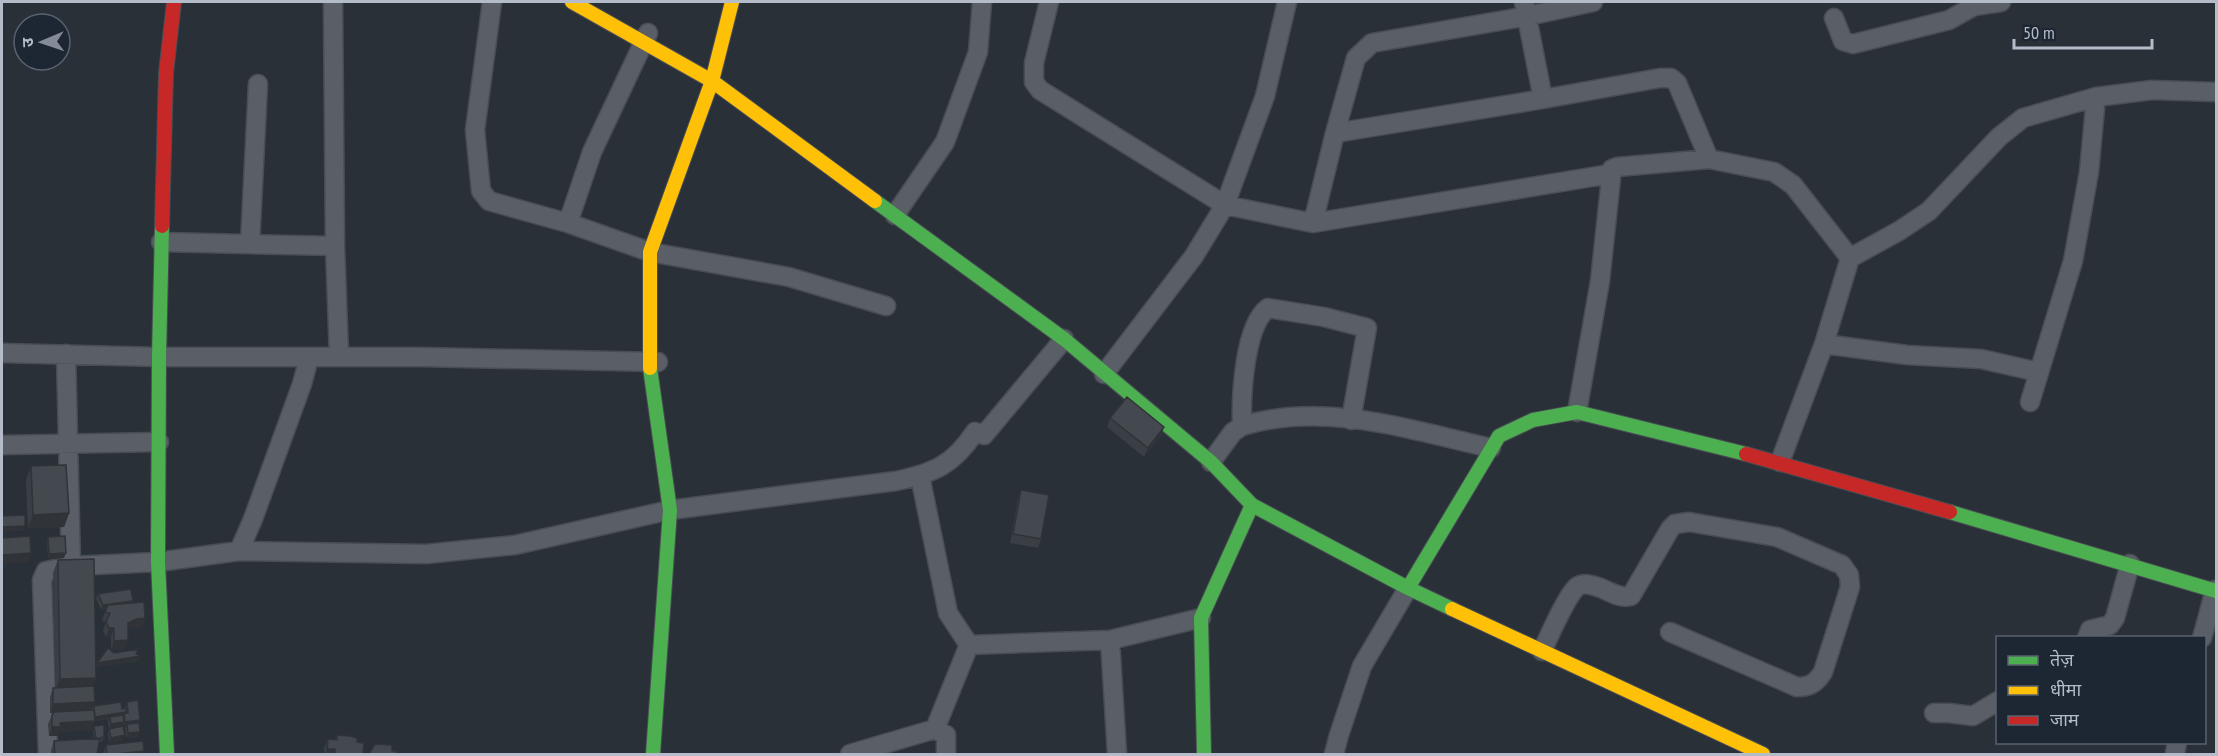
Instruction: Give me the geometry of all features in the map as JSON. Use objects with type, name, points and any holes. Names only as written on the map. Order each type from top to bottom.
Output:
[{"type":"street","points":[[167,754],[158,562],[159,357],[166,73],[174,2]]},
{"type":"street","points":[[333,2],[335,246],[339,356]]},
{"type":"street","points":[[492,2],[475,130],[481,191],[489,201],[568,223],[650,252],[789,277],[886,306]]},
{"type":"street","points":[[572,2],[645,37],[712,81],[1064,339],[1211,462],[1252,505],[1408,588],[1763,754]]},
{"type":"street","points":[[653,754],[670,510],[653,362],[650,252],[712,81],[732,2]]},
{"type":"street","points":[[895,215],[945,142],[978,52],[982,2]]},
{"type":"street","points":[[1049,2],[1034,63],[1034,82],[1041,90],[1225,205],[1313,223],[1611,174]]},
{"type":"street","points":[[1104,374],[1194,256],[1225,205],[1265,96],[1287,2]]},
{"type":"street","points":[[1313,223],[1356,58],[1372,43],[1526,9],[1593,2]]},
{"type":"street","points":[[1834,18],[1843,41],[1854,44],[1949,20],[1974,4],[2001,2]]},
{"type":"street","points":[[1526,9],[1543,99]]},
{"type":"street","points":[[568,223],[592,152],[645,37]]},
{"type":"street","points":[[1335,133],[1671,78],[1677,83],[1709,159]]},
{"type":"street","points":[[250,244],[258,84]]},
{"type":"street","points":[[1780,462],[1824,344],[1850,258],[1899,231],[1929,211],[1999,136],[2023,118],[2096,97],[2152,90],[2217,92]]},
{"type":"street","points":[[2030,402],[2073,261],[2089,172],[2096,97]]},
{"type":"street","points":[[1577,412],[1600,281],[1612,169],[1709,159],[1774,172],[1793,185],[1850,258]]},
{"type":"street","points":[[161,242],[335,246]]},
{"type":"street","points":[[1242,426],[1242,387],[1247,359],[1260,314],[1268,308],[1324,317],[1366,328],[1351,420]]},
{"type":"street","points":[[48,754],[42,579],[46,572],[71,566],[158,562],[239,551],[426,554],[515,545],[670,510],[896,482],[938,469],[966,445],[975,432],[984,435],[1064,339]]},
{"type":"street","points":[[1824,344],[1907,355],[1981,359],[2038,372]]},
{"type":"street","points":[[2,353],[159,357],[309,358],[339,356],[653,362]]},
{"type":"street","points":[[66,354],[71,566]]},
{"type":"street","points":[[239,551],[253,519],[302,384],[309,358]]},
{"type":"street","points":[[1334,754],[1362,666],[1499,436],[1520,424],[1577,412],[1780,462],[2216,590],[2203,636]]},
{"type":"street","points":[[1211,462],[1233,432],[1242,426],[1312,415],[1381,423],[1491,448]]},
{"type":"street","points":[[2,445],[159,442]]},
{"type":"street","points":[[920,476],[948,613],[969,645]]},
{"type":"street","points":[[1204,754],[1201,618],[1252,505]]},
{"type":"street","points":[[1542,651],[1578,586],[1592,585],[1624,597],[1631,596],[1670,529],[1682,523],[1689,522],[1777,537],[1842,565],[1851,580],[1823,672],[1818,681],[1808,687],[1797,687],[1670,632]]},
{"type":"street","points":[[2088,636],[2090,630],[2110,625],[2115,618],[2130,564]]},
{"type":"street","points":[[969,645],[1110,640],[1201,618]]},
{"type":"street","points":[[1110,640],[1117,754]]},
{"type":"street","points":[[935,729],[969,645]]},
{"type":"street","points":[[1934,713],[1973,716],[1996,702]]},
{"type":"street","points":[[850,754],[935,729],[946,735],[946,754]]},
{"type":"building","points":[[1127,397],[1164,427],[1148,448],[1110,418]]},
{"type":"building","points":[[66,465],[69,513],[33,515],[31,466]]},
{"type":"building","points":[[1021,490],[1049,495],[1041,539],[1013,534]]},
{"type":"building","points":[[25,515],[25,526],[2,527],[2,516]]},
{"type":"building","points":[[30,536],[31,553],[2,555],[2,538]]},
{"type":"building","points":[[65,536],[66,553],[49,554],[48,537]]},
{"type":"building","points":[[94,559],[96,678],[60,679],[58,560]]},
{"type":"building","points":[[131,589],[133,601],[103,605],[98,594]]},
{"type":"building","points":[[144,602],[145,618],[128,623],[128,640],[114,641],[114,628],[109,628],[106,622],[110,613],[105,612],[108,605]]},
{"type":"building","points":[[108,648],[114,653],[139,649],[136,654],[141,656],[97,663]]},
{"type":"building","points":[[94,686],[95,702],[53,704],[53,688]]},
{"type":"building","points":[[138,700],[140,720],[125,722],[124,714],[128,713],[127,702]]},
{"type":"building","points":[[121,702],[122,709],[126,708],[126,712],[95,717],[94,706]]},
{"type":"building","points":[[94,710],[95,721],[60,723],[61,727],[52,727],[54,712]]},
{"type":"building","points":[[123,715],[124,722],[111,724],[110,717]]},
{"type":"building","points":[[139,723],[140,732],[128,733],[127,724]]},
{"type":"building","points":[[104,725],[104,737],[96,739],[94,726]]},
{"type":"building","points":[[123,726],[125,735],[111,738],[109,729]]},
{"type":"building","points":[[337,735],[357,738],[357,742],[364,743],[363,754],[335,754],[335,749],[327,749],[328,739],[337,740]]},
{"type":"building","points":[[100,738],[97,754],[55,754],[54,741]]},
{"type":"building","points":[[143,741],[144,751],[107,754],[106,745]]},
{"type":"building","points":[[375,744],[392,745],[392,751],[396,751],[396,754],[369,754]]},
{"type":"traffic: fast","points":[[875,201],[1064,339],[1211,462],[1252,505],[1452,609]]},
{"type":"traffic: fast","points":[[162,226],[158,562],[167,754]]},
{"type":"traffic: fast","points":[[650,368],[670,510],[653,754]]},
{"type":"traffic: fast","points":[[1408,588],[1499,436],[1533,420],[1577,412],[1746,454]]},
{"type":"traffic: fast","points":[[1204,754],[1201,618],[1252,505]]},
{"type":"traffic: fast","points":[[1950,512],[2216,591]]},
{"type":"traffic: slow","points":[[572,2],[712,81],[875,201]]},
{"type":"traffic: slow","points":[[650,368],[650,252],[712,81],[732,2]]},
{"type":"traffic: slow","points":[[1452,609],[1763,754]]},
{"type":"traffic: jam","points":[[162,226],[166,73],[174,2]]},
{"type":"traffic: jam","points":[[1746,454],[1950,512]]}]
